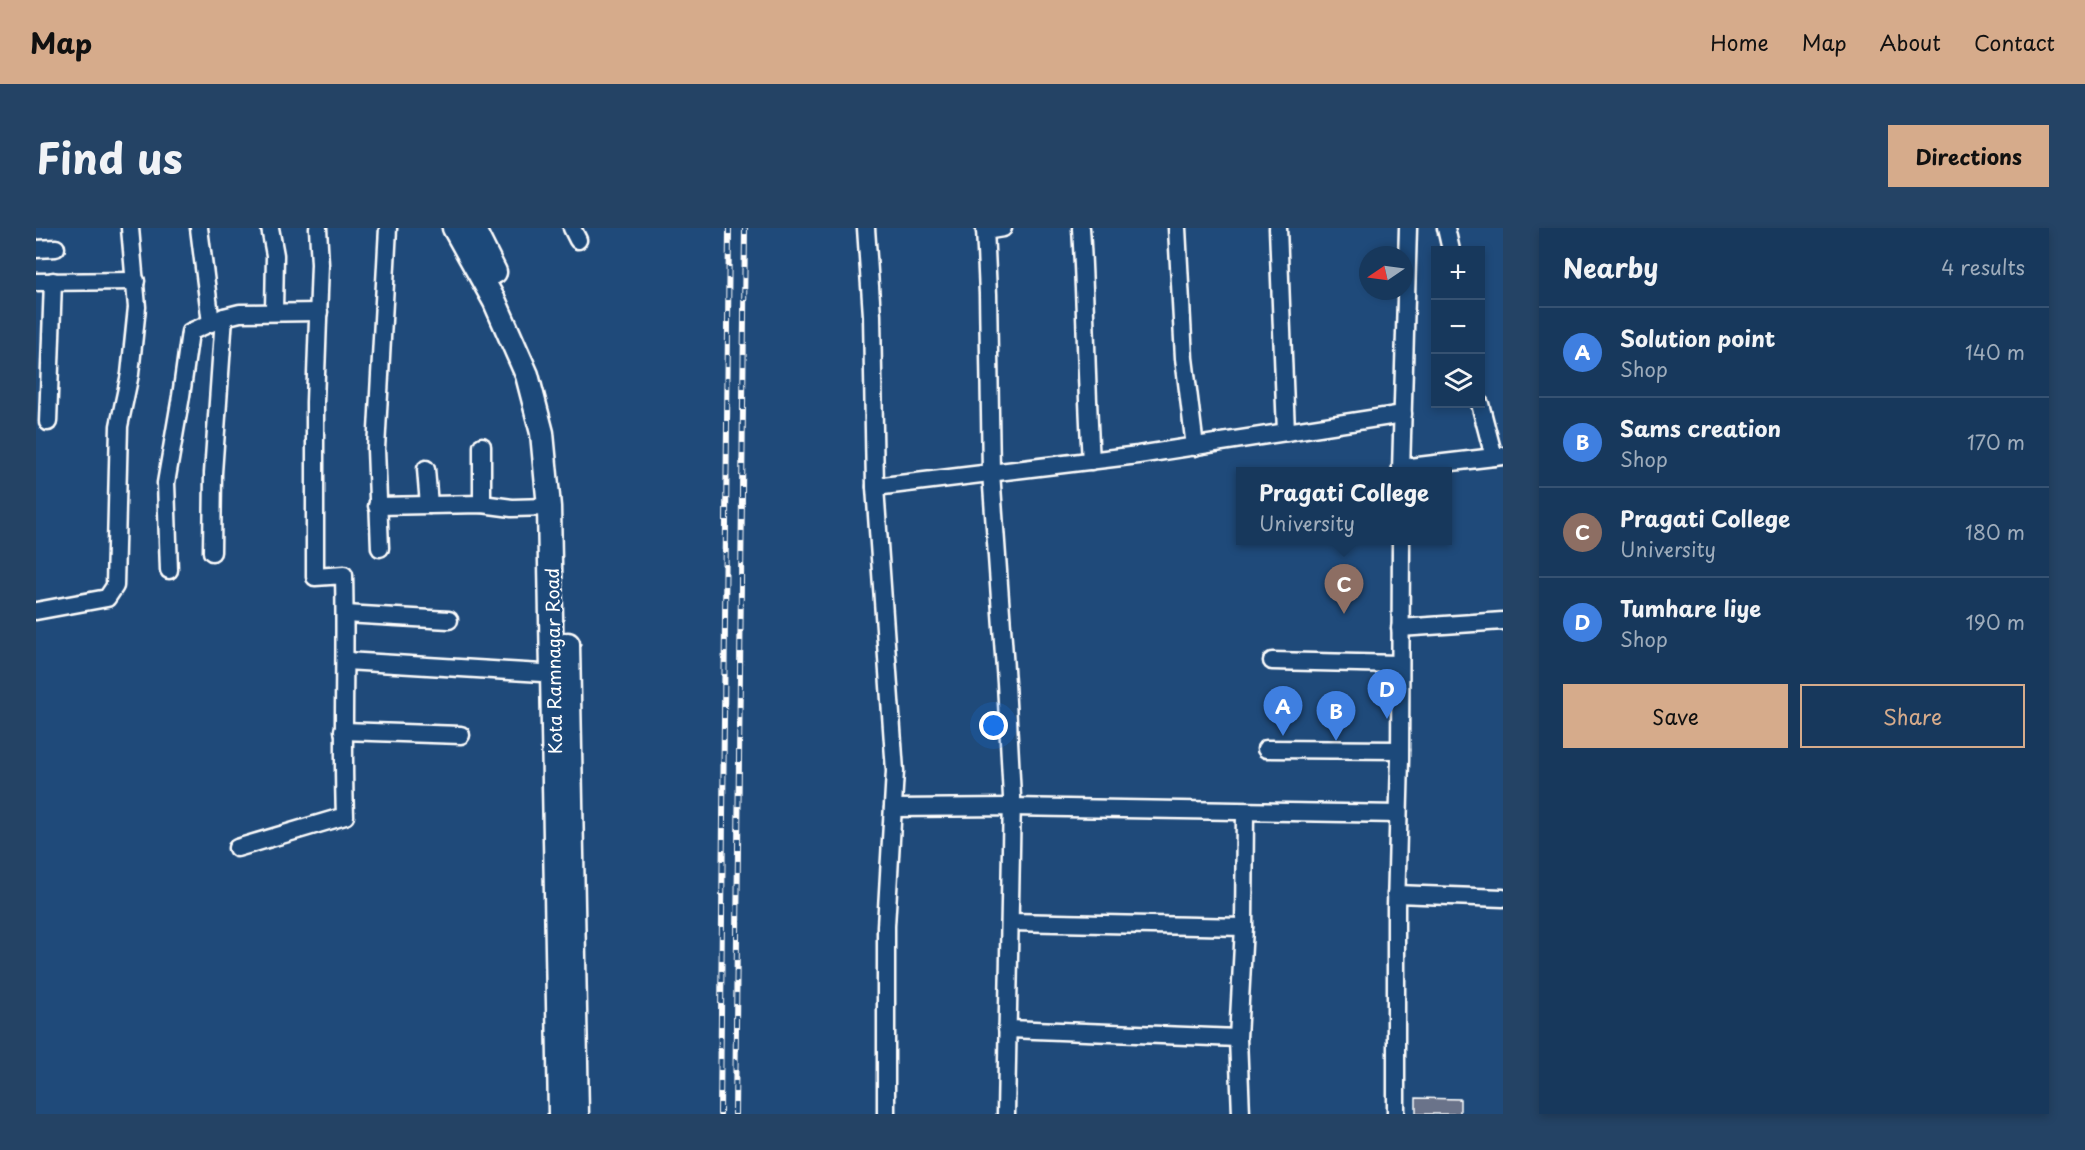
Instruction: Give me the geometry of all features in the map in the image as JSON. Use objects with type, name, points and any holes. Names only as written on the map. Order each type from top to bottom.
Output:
[{"type":"street","points":[[36,611],[107,598],[115,586],[120,426],[130,374],[137,307],[130,228]]},
{"type":"street","points":[[200,228],[217,320],[211,513],[212,552]]},
{"type":"street","points":[[270,228],[275,255],[274,311]]},
{"type":"street","points":[[237,848],[345,816],[344,575],[315,577],[318,228]]},
{"type":"street","points":[[380,548],[376,449],[388,228]]},
{"type":"street","name":"Kota Ramnagar Road","points":[[454,228],[495,302],[527,375],[542,433],[549,507],[560,1114]]},
{"type":"street","points":[[473,228],[521,326],[545,383],[554,431],[564,518],[577,1114]]},
{"type":"street","points":[[866,228],[872,315],[875,487],[895,771],[886,926],[886,1114]]},
{"type":"street","points":[[1002,228],[985,229],[991,472],[1006,683],[1011,807],[1006,1114]]},
{"type":"street","points":[[1081,228],[1091,461]]},
{"type":"street","points":[[1177,228],[1184,358],[1195,447]]},
{"type":"street","points":[[1278,228],[1286,432]]},
{"type":"street","points":[[1401,467],[1408,228]]},
{"type":"street","points":[[1446,228],[1450,246]]},
{"type":"street","points":[[36,249],[56,248]]},
{"type":"street","points":[[48,422],[53,281]]},
{"type":"street","points":[[36,282],[136,281]]},
{"type":"street","points":[[169,570],[166,483],[190,332],[240,313],[319,312]]},
{"type":"street","points":[[1423,467],[1498,457],[1481,408]]},
{"type":"street","points":[[875,487],[1195,447],[1403,414]]},
{"type":"street","points":[[482,446],[482,504]]},
{"type":"street","points":[[426,469],[429,505]]},
{"type":"street","points":[[377,506],[482,504],[512,508],[549,507]]},
{"type":"street","points":[[1396,1114],[1396,894],[1400,750],[1401,545]]},
{"type":"street","points":[[345,614],[449,620]]},
{"type":"street","points":[[1400,628],[1503,621]]},
{"type":"street","points":[[346,661],[542,673]]},
{"type":"street","points":[[1272,661],[1400,664]]},
{"type":"street","points":[[343,731],[461,735]]},
{"type":"street","points":[[1266,749],[1400,750]]},
{"type":"street","points":[[893,808],[1011,807],[1398,814]]},
{"type":"street","points":[[1241,1114],[1238,1038],[1244,927],[1245,812]]},
{"type":"street","points":[[1396,894],[1503,898]]},
{"type":"street","points":[[1010,922],[1244,927]]},
{"type":"street","points":[[1007,1029],[1238,1038]]},
{"type":"building","points":[[1416,1098],[1460,1099],[1460,1114],[1416,1114]]},
{"type":"railway","points":[[720,1114],[729,228]]},
{"type":"railway","points":[[735,1114],[745,228]]},
{"type":"place","name":"Pragati College","points":[[1344,614]]},
{"type":"place","name":"Tumhare liye","points":[[1387,719]]},
{"type":"place","name":"Solution point","points":[[1283,736]]},
{"type":"place","name":"Sams creation","points":[[1336,741]]}]
